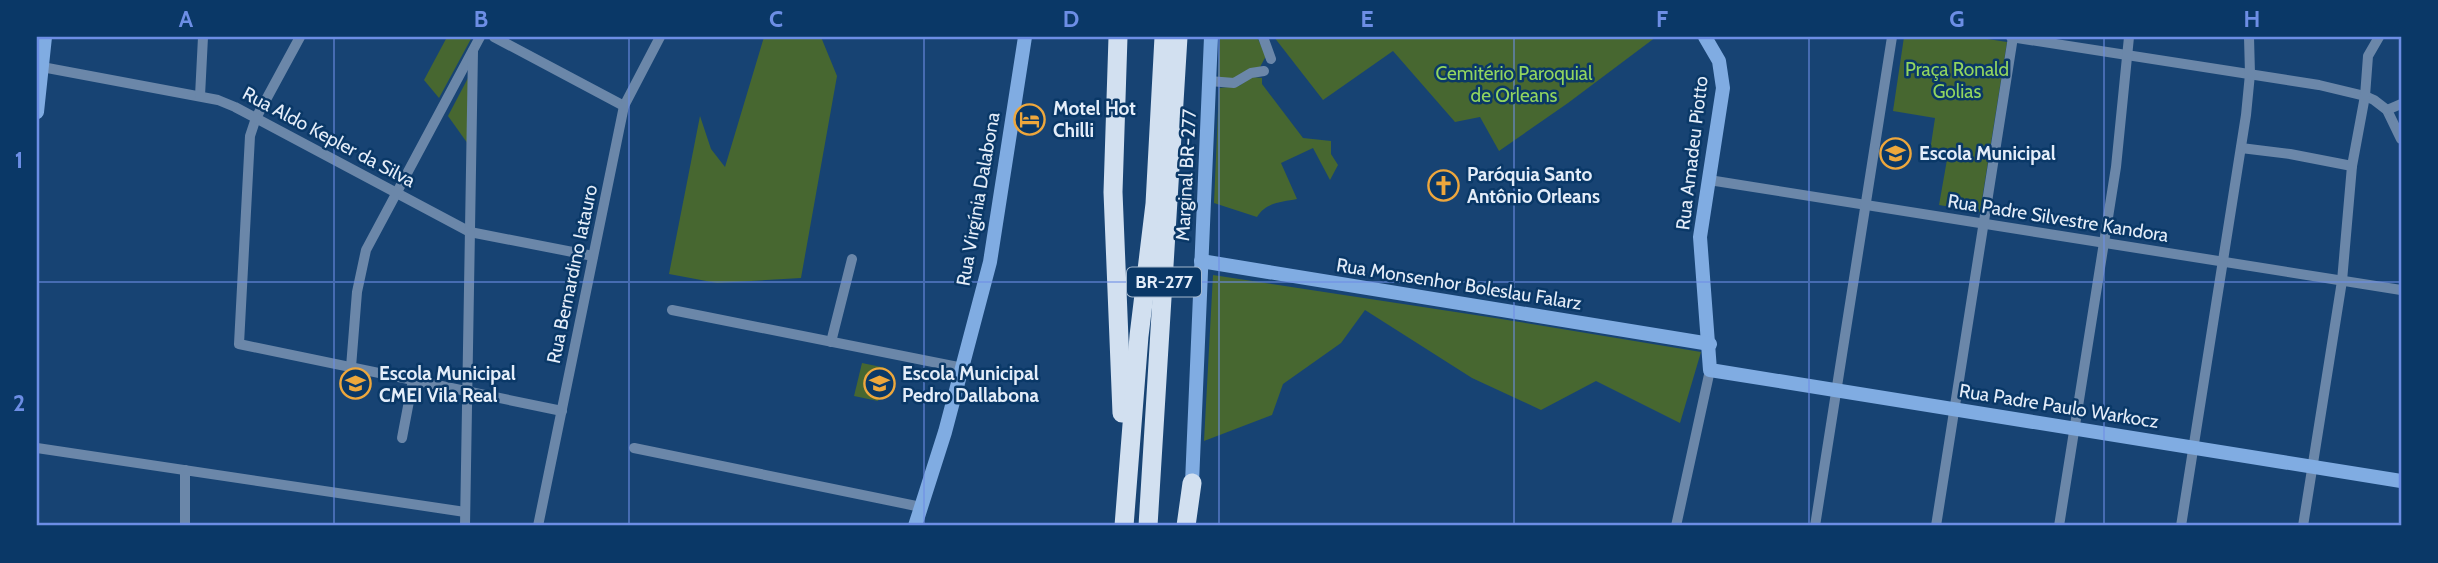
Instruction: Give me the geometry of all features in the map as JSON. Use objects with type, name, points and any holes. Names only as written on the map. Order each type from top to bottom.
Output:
[{"type":"highway","points":[[1118,37],[1113,192],[1126,495]]},
{"type":"highway","name":"BR-277","points":[[1124,526],[1139,336],[1155,204],[1164,37]]},
{"type":"highway","name":"BR-277","points":[[1148,526],[1178,37]]},
{"type":"highway","points":[[1186,526],[1192,483]]},
{"type":"street","points":[[37,112],[45,37]]},
{"type":"street","points":[[200,96],[203,37]]},
{"type":"street","points":[[300,37],[256,118],[248,145],[239,344],[562,411]]},
{"type":"street","points":[[351,367],[357,292],[363,262],[372,238],[481,37]]},
{"type":"street","points":[[494,37],[624,106]]},
{"type":"street","name":"Rua Bernardino Iatauro","points":[[538,526],[624,106],[660,37]]},
{"type":"street","name":"Rua Virgínia Dalabona","points":[[915,526],[963,368],[992,253],[1025,37]]},
{"type":"street","name":"Marginal BR-277","points":[[1192,483],[1211,37]]},
{"type":"street","points":[[1263,37],[1271,58]]},
{"type":"street","name":"Rua Amadeu Piotto","points":[[1676,526],[1710,370],[1700,237],[1723,80],[1719,61],[1705,37]]},
{"type":"street","points":[[1815,526],[1892,37]]},
{"type":"street","points":[[1936,526],[2012,37],[2319,85],[2365,96],[2387,110],[2401,139]]},
{"type":"street","points":[[2059,526],[2120,133],[2129,37]]},
{"type":"street","points":[[2181,526],[2241,148],[2250,74],[2249,37]]},
{"type":"street","points":[[2303,526],[2342,281],[2352,166],[2365,96],[2368,57],[2379,37]]},
{"type":"street","points":[[465,526],[473,51]]},
{"type":"street","name":"Rua Aldo Kepler da Silva","points":[[42,67],[226,103],[470,232],[593,256]]},
{"type":"street","points":[[1209,81],[1234,83],[1251,73],[1264,71]]},
{"type":"street","points":[[2387,110],[2401,104]]},
{"type":"street","points":[[2241,148],[2352,166]]},
{"type":"street","name":"Rua Padre Silvestre Kandora","points":[[1709,180],[2401,290]]},
{"type":"street","points":[[831,342],[852,259]]},
{"type":"street","name":"Rua Monsenhor Boleslau Falarz","points":[[1201,261],[1710,344]]},
{"type":"street","points":[[673,310],[963,368]]},
{"type":"street","name":"Rua Padre Paulo Warkocz","points":[[1710,370],[2401,481]]},
{"type":"street","points":[[402,438],[414,380]]},
{"type":"street","points":[[37,447],[465,512]]},
{"type":"street","points":[[634,448],[920,507]]},
{"type":"street","points":[[185,470],[185,526]]},
{"type":"green space","points":[[447,37],[472,37],[439,98],[424,80]]},
{"type":"green space","points":[[764,37],[821,37],[837,76],[801,278],[717,283],[669,274],[700,116],[711,149],[725,167]]},
{"type":"green space","points":[[1220,37],[1257,37],[1266,56],[1260,67],[1232,79],[1218,78]]},
{"type":"green space","name":"Cemitério Paroquial de Orleans","points":[[1274,37],[1656,37],[1499,151],[1480,117],[1455,122],[1393,51],[1323,100]]},
{"type":"green space","name":"Praça Ronald Golias","points":[[1904,37],[1975,37],[2007,42],[1980,212],[1939,205],[1948,154],[1930,151],[1935,118],[1893,111]]},
{"type":"green space","points":[[1252,77],[1262,78],[1262,84],[1303,138],[1331,141],[1331,154],[1338,165],[1330,180],[1313,148],[1281,163],[1297,199],[1265,208],[1257,217],[1214,203],[1219,88],[1239,86]]},
{"type":"green space","points":[[468,78],[468,144],[448,116]]},
{"type":"green space","points":[[1213,275],[1701,352],[1680,423],[1596,381],[1541,410],[1472,378],[1365,310],[1341,343],[1283,384],[1272,415],[1204,441]]},
{"type":"green space","points":[[862,363],[886,368],[878,401],[854,396]]},
{"type":"place","name":"Motel Hot Chilli","points":[[1030,119]]},
{"type":"place","name":"Escola Municipal","points":[[1896,153]]},
{"type":"place","name":"Paróquia Santo Antônio Orleans","points":[[1444,185]]},
{"type":"place","name":"Escola Municipal CMEI Vila Real","points":[[356,384]]},
{"type":"place","name":"Escola Municipal Pedro Dallabona","points":[[879,384]]}]
